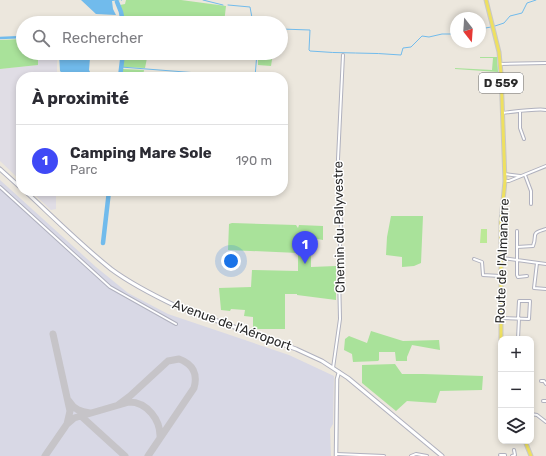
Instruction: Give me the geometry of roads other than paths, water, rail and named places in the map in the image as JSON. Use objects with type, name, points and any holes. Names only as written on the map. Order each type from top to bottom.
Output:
[{"type":"main road","name":"D 559","points":[[486,0],[497,44],[500,64],[505,174]]},
{"type":"main road","points":[[0,169],[16,183]]},
{"type":"main road","name":"Route de l'Almanarre","points":[[501,336],[500,258],[501,221],[505,174]]},
{"type":"main road","name":"Avenue de l'Aéroport","points":[[30,196],[102,261],[124,278],[162,300],[296,349],[333,368],[359,387],[442,456]]},
{"type":"main road","points":[[526,444],[531,456]]},
{"type":"street","name":"Chemin du Palyvestre","points":[[333,368],[340,319],[339,273],[341,222],[338,159],[343,55]]},
{"type":"street","points":[[500,64],[546,63]]},
{"type":"street","points":[[502,113],[539,109],[546,110]]},
{"type":"street","points":[[520,112],[520,128],[524,139]]},
{"type":"street","points":[[505,182],[546,166]]},
{"type":"street","points":[[505,174],[521,176]]},
{"type":"street","points":[[525,174],[532,191],[532,204]]},
{"type":"street","points":[[0,187],[110,287],[176,324]]},
{"type":"street","points":[[517,247],[533,246],[535,243],[535,233],[546,229]]},
{"type":"street","points":[[517,231],[517,275],[518,277],[526,276]]},
{"type":"street","points":[[500,258],[546,264]]},
{"type":"street","points":[[474,259],[482,262],[483,274],[500,276]]},
{"type":"street","points":[[537,263],[534,288],[546,289]]},
{"type":"street","points":[[501,318],[519,318],[529,318],[530,301],[519,301],[519,318],[518,336]]},
{"type":"street","points":[[339,372],[337,379],[336,455],[384,456]]},
{"type":"street","points":[[542,381],[546,384]]},
{"type":"street","points":[[534,414],[546,422]]},
{"type":"street","points":[[512,456],[515,455],[514,450]]},
{"type":"street","points":[[411,456],[416,454],[427,456]]},
{"type":"street","points":[[500,455],[505,456]]},
{"type":"water","points":[[81,0],[121,0],[112,1],[113,9],[116,15],[96,14]]},
{"type":"water","points":[[59,60],[90,60],[90,72],[60,71]]},
{"type":"waterway","points":[[203,0],[223,5]]},
{"type":"waterway","points":[[495,26],[504,23],[510,16],[522,13],[527,3],[536,0]]},
{"type":"waterway","points":[[117,2],[122,16]]},
{"type":"waterway","points":[[228,5],[250,7],[252,16]]},
{"type":"waterway","points":[[486,28],[491,27]]},
{"type":"waterway","points":[[288,29],[310,30],[310,51],[401,55],[403,48],[411,47],[422,36],[429,37],[450,34]]},
{"type":"waterway","points":[[0,38],[16,37]]},
{"type":"waterway","points":[[121,72],[122,60]]},
{"type":"waterway","points":[[255,72],[256,60]]},
{"type":"waterway","points":[[121,67],[185,72]]},
{"type":"waterway","points":[[103,243],[108,196]]},
{"type":"place","name":"Camping Mare Sole","points":[[305,264]]}]
